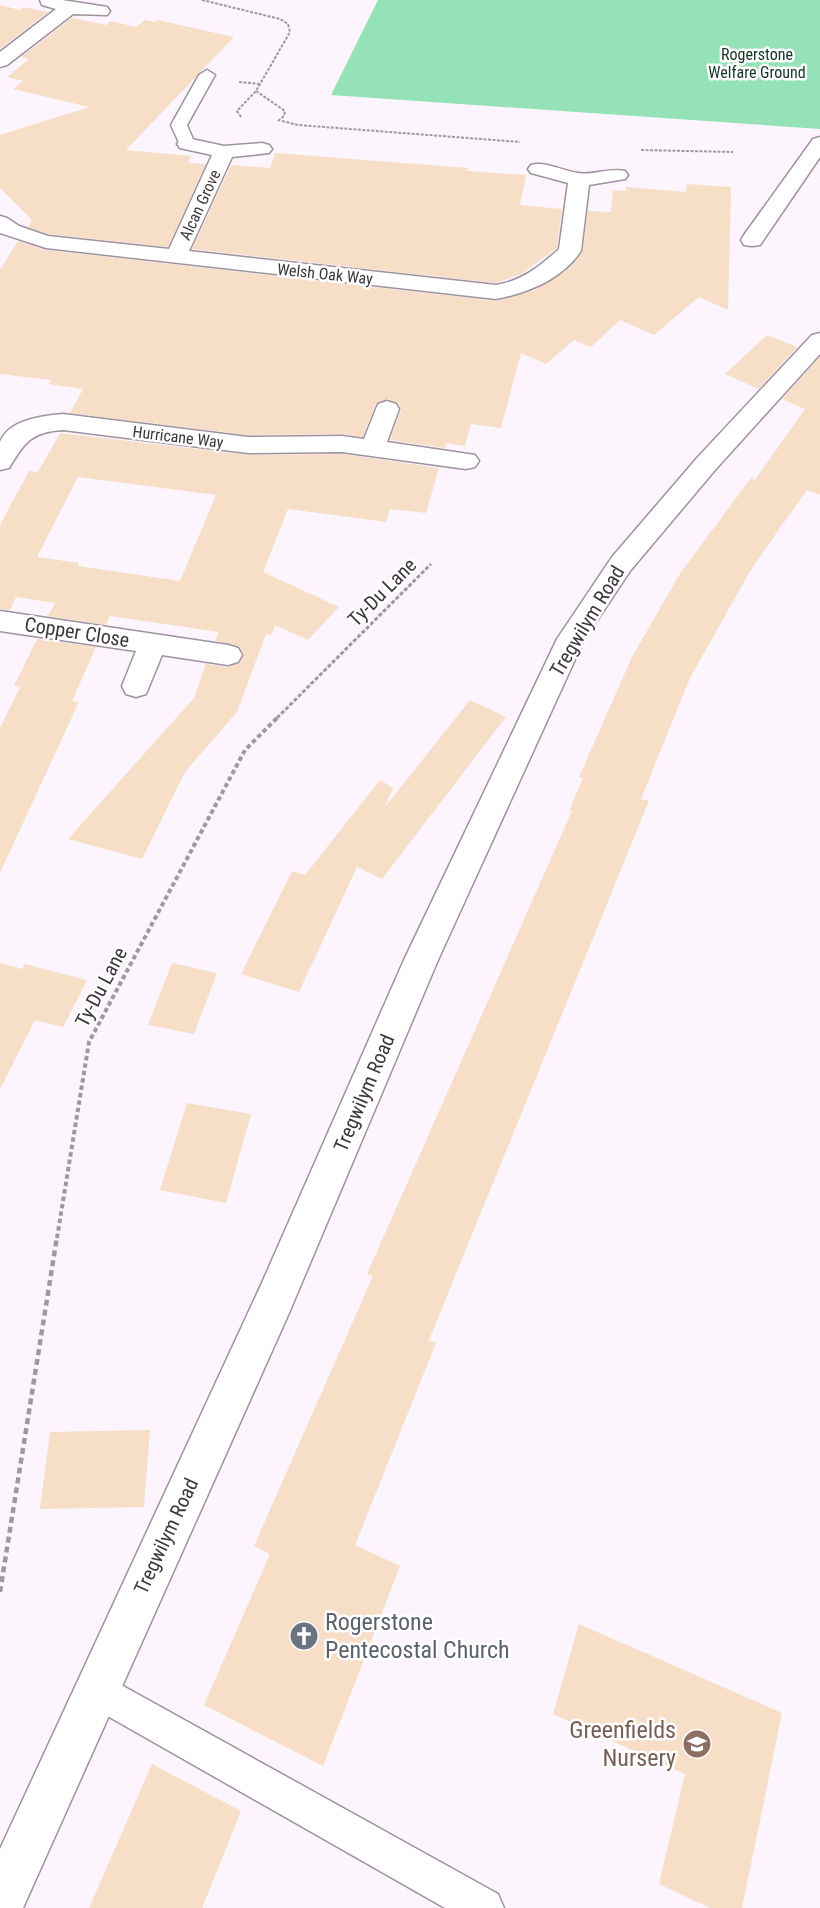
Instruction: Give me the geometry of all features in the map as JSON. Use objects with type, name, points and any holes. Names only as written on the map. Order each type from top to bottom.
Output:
[{"type":"street","points":[[46,0],[69,8],[101,12]]},
{"type":"street","points":[[0,61],[69,8]]},
{"type":"street","points":[[752,240],[820,143]]},
{"type":"street","name":"Alcan Grove","points":[[187,144],[224,152],[262,149]]},
{"type":"street","name":"Alcan Grove","points":[[176,257],[224,152]]},
{"type":"street","points":[[538,169],[579,180],[618,175]]},
{"type":"street","name":"Welsh Oak Way","points":[[0,222],[11,231],[46,242],[481,291],[512,290],[534,281],[570,251],[579,180]]},
{"type":"street","name":"Tregwilym Road","points":[[0,1903],[275,1299],[421,960],[571,639],[621,564],[706,464],[818,345]]},
{"type":"street","points":[[373,448],[387,409]]},
{"type":"street","name":"Hurricane Way","points":[[0,462],[15,437],[28,428],[46,423],[63,422],[248,445],[320,442],[466,461]]},
{"type":"street","name":"Copper Close","points":[[0,621],[228,655]]},
{"type":"street","name":"Copper Close","points":[[136,686],[153,644]]},
{"type":"lane","points":[[187,144],[179,125],[207,75]]},
{"type":"lane","points":[[96,1689],[484,1908]]},
{"type":"path","points":[[202,0],[268,14],[288,24],[290,32],[288,38],[256,91],[240,105],[237,111],[239,116],[247,121],[270,124],[279,120],[285,111],[256,91]]},
{"type":"path","points":[[279,120],[298,125],[528,142]]},
{"type":"path","points":[[262,149],[270,124]]},
{"type":"path","points":[[640,150],[733,152]]},
{"type":"path","name":"Ty-Du Lane","points":[[0,1593],[89,1042],[245,750],[431,564]]},
{"type":"green space","name":"Rogerstone Welfare Ground","points":[[378,0],[820,0],[820,129],[331,95]]},
{"type":"building","points":[[0,5],[20,10],[23,7],[48,12],[0,49]]},
{"type":"building","points":[[72,18],[106,25],[111,21],[136,27],[145,20],[155,22],[158,20],[234,37],[126,150],[191,156],[188,163],[206,164],[168,247],[48,234],[28,227],[32,220],[0,188],[0,135],[89,107],[13,89],[23,81],[7,77],[29,59],[21,57]]},
{"type":"building","points":[[275,153],[468,168],[467,171],[526,175],[520,205],[562,209],[557,248],[521,274],[496,283],[192,249],[231,165],[270,168]]},
{"type":"building","points":[[687,184],[731,187],[728,310],[699,297],[654,335],[620,320],[591,347],[574,340],[546,364],[521,353],[501,428],[471,424],[465,446],[446,443],[445,448],[390,440],[401,410],[398,403],[388,399],[376,403],[363,437],[342,434],[248,435],[70,413],[83,389],[49,384],[51,380],[0,374],[0,270],[18,241],[46,250],[496,301],[533,291],[566,271],[583,251],[588,211],[611,212],[613,190],[626,191],[626,187],[686,192]]},
{"type":"building","points":[[767,335],[797,347],[759,389],[725,374]]},
{"type":"building","points":[[820,357],[820,495],[807,490],[775,535],[749,573],[690,678],[641,799],[649,801],[429,1340],[436,1343],[355,1545],[400,1566],[323,1766],[204,1705],[270,1554],[254,1546],[373,1276],[367,1274],[572,811],[569,811],[583,778],[579,777],[632,657],[681,572],[751,478],[755,480],[805,409],[782,399]]},
{"type":"building","points":[[60,433],[248,455],[342,454],[439,468],[426,513],[390,509],[386,522],[288,509],[263,572],[339,607],[308,640],[275,625],[272,635],[266,634],[237,712],[185,772],[142,859],[68,839],[194,698],[206,664],[229,667],[240,663],[244,654],[239,646],[215,641],[219,632],[110,616],[106,625],[48,616],[55,603],[16,597],[10,610],[0,609],[0,525],[29,471],[38,472]],"holes":[[[78,477],[216,495],[180,581],[78,566],[79,563],[37,557]]]},
{"type":"building","points":[[37,639],[96,647],[72,701],[79,702],[0,873],[0,728],[20,687],[14,686]]},
{"type":"building","points":[[470,700],[506,717],[382,879],[357,867],[299,992],[241,974],[292,871],[305,875],[380,780],[393,788],[385,807]]},
{"type":"building","points":[[0,963],[22,969],[25,964],[87,980],[63,1027],[35,1020],[0,1089]]},
{"type":"building","points":[[172,963],[217,973],[194,1034],[148,1025]]},
{"type":"building","points":[[187,1103],[251,1114],[226,1203],[160,1190]]},
{"type":"building","points":[[150,1430],[144,1507],[40,1509],[50,1432]]},
{"type":"building","name":"Greenfields Nursery","points":[[579,1624],[782,1713],[742,1908],[710,1908],[659,1884],[685,1774],[553,1714]]},
{"type":"building","points":[[152,1764],[241,1811],[202,1908],[89,1908]]},
{"type":"place","name":"Rogerstone Pentecostal Church","points":[[304,1636]]},
{"type":"place","name":"Greenfields Nursery","points":[[697,1744]]}]
